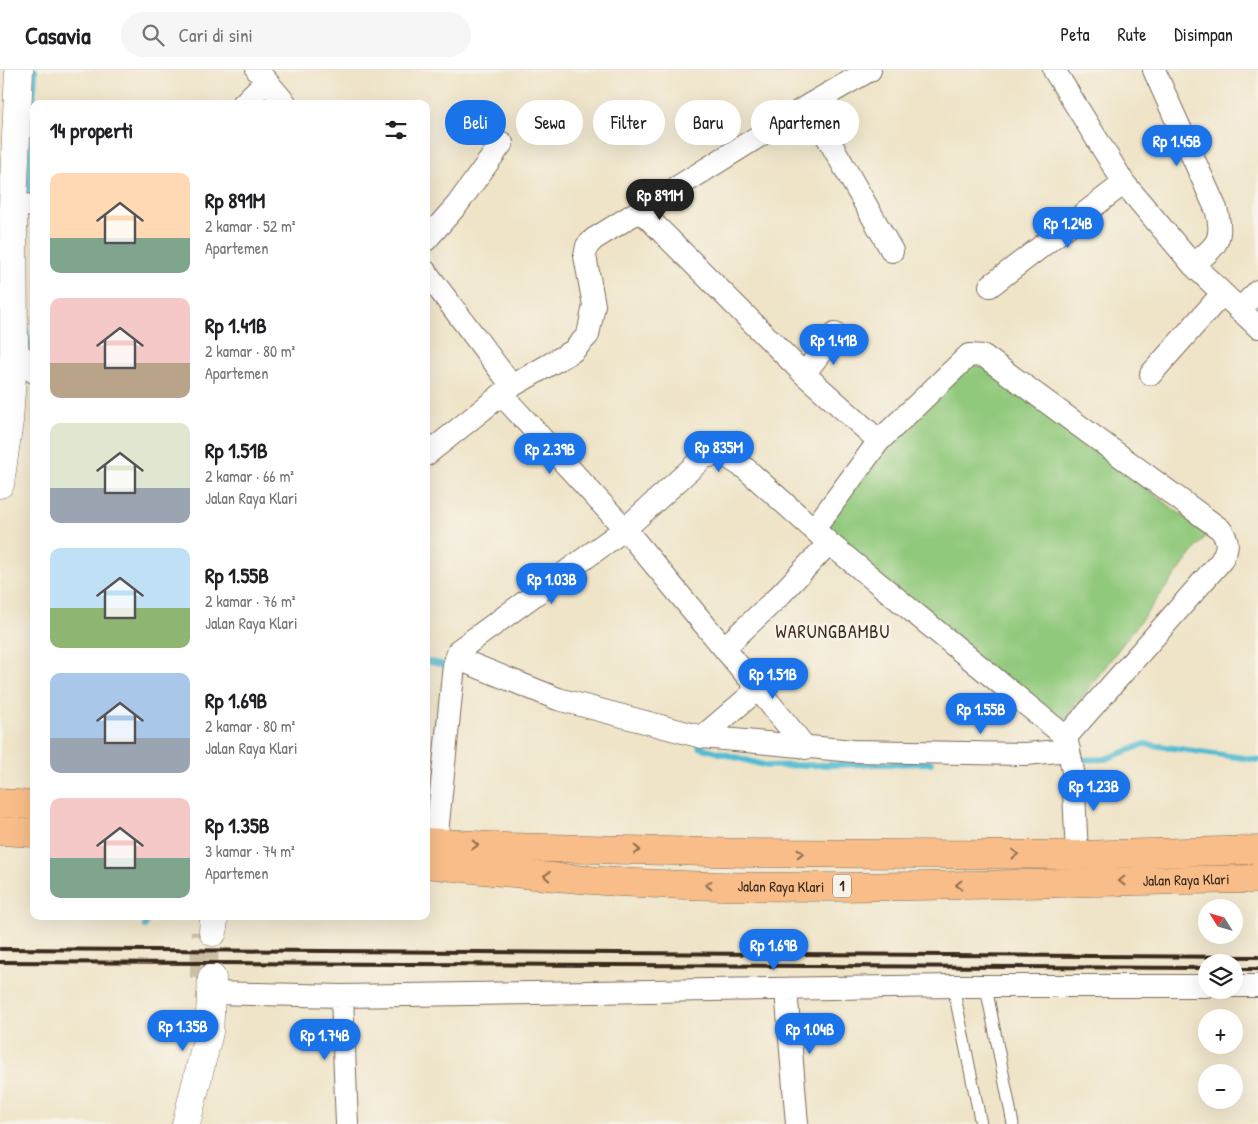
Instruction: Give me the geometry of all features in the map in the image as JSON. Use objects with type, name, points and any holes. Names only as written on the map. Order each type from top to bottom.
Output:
[{"type":"main road","points":[[0,803],[30,805]]},
{"type":"main road","points":[[0,831],[30,833]]},
{"type":"main road","name":"Jalan Raya Klari","points":[[430,850],[1077,855],[1258,850]]},
{"type":"main road","name":"Jalan Raya Klari","points":[[430,850],[618,882],[746,886],[919,886],[1258,879]]},
{"type":"main road","points":[[746,886],[749,853]]},
{"type":"street","points":[[0,484],[14,346],[22,205],[19,70]]},
{"type":"street","points":[[818,100],[870,70]]},
{"type":"street","points":[[1054,70],[1124,184],[1193,265],[1258,327]]},
{"type":"street","points":[[1154,70],[1216,209],[1221,227],[1217,240],[1209,252],[1193,265]]},
{"type":"street","points":[[246,100],[262,75],[283,100]]},
{"type":"street","points":[[430,452],[507,390],[573,351],[588,335],[594,305],[585,256],[587,246],[594,239],[751,142]]},
{"type":"street","points":[[430,236],[457,206],[501,145]]},
{"type":"street","points":[[832,145],[892,251]]},
{"type":"street","points":[[990,286],[1124,184]]},
{"type":"street","points":[[641,211],[804,374],[879,441]]},
{"type":"street","points":[[430,278],[507,390],[806,748]]},
{"type":"street","points":[[1239,310],[1258,291]]},
{"type":"street","points":[[1152,374],[1222,294]]},
{"type":"street","points":[[804,374],[835,334]]},
{"type":"street","points":[[14,346],[30,367]]},
{"type":"street","points":[[724,648],[779,596],[821,536],[879,441],[970,356],[984,356],[1207,519],[1227,538],[1228,547],[1221,561],[1070,753],[1077,855]]},
{"type":"street","points":[[430,843],[455,664],[459,650],[625,529],[689,469],[704,457],[714,454],[723,454],[746,469],[1070,753]]},
{"type":"street","points":[[455,664],[558,699],[702,737],[861,752],[1070,753]]},
{"type":"street","points":[[702,737],[758,689]]},
{"type":"street","points":[[187,1120],[208,985],[342,996],[953,986],[1198,986]]},
{"type":"street","points":[[1243,986],[1258,986]]},
{"type":"street","points":[[786,989],[797,1124]]},
{"type":"street","points":[[342,996],[346,1124]]},
{"type":"lane","points":[[953,986],[981,1124]]},
{"type":"lane","points":[[986,987],[1013,1124]]},
{"type":"green space","points":[[969,355],[1207,534],[1062,723],[814,529]]},
{"type":"waterway","points":[[33,100],[35,70]]},
{"type":"waterway","points":[[28,202],[30,164]]},
{"type":"waterway","points":[[26,331],[30,345]]},
{"type":"waterway","points":[[430,662],[450,666]]},
{"type":"waterway","points":[[1074,760],[1105,759],[1145,744],[1258,760]]},
{"type":"waterway","points":[[699,747],[767,766],[931,763]]},
{"type":"waterway","points":[[145,926],[146,920]]},
{"type":"tunnel","points":[[204,978],[205,932]]},
{"type":"railway","points":[[0,949],[1258,957]]},
{"type":"railway","points":[[0,962],[1198,968]]},
{"type":"railway","points":[[1243,969],[1258,969]]},
{"type":"district","name":"WARUNGBAMBU","points":[[833,632]]}]
